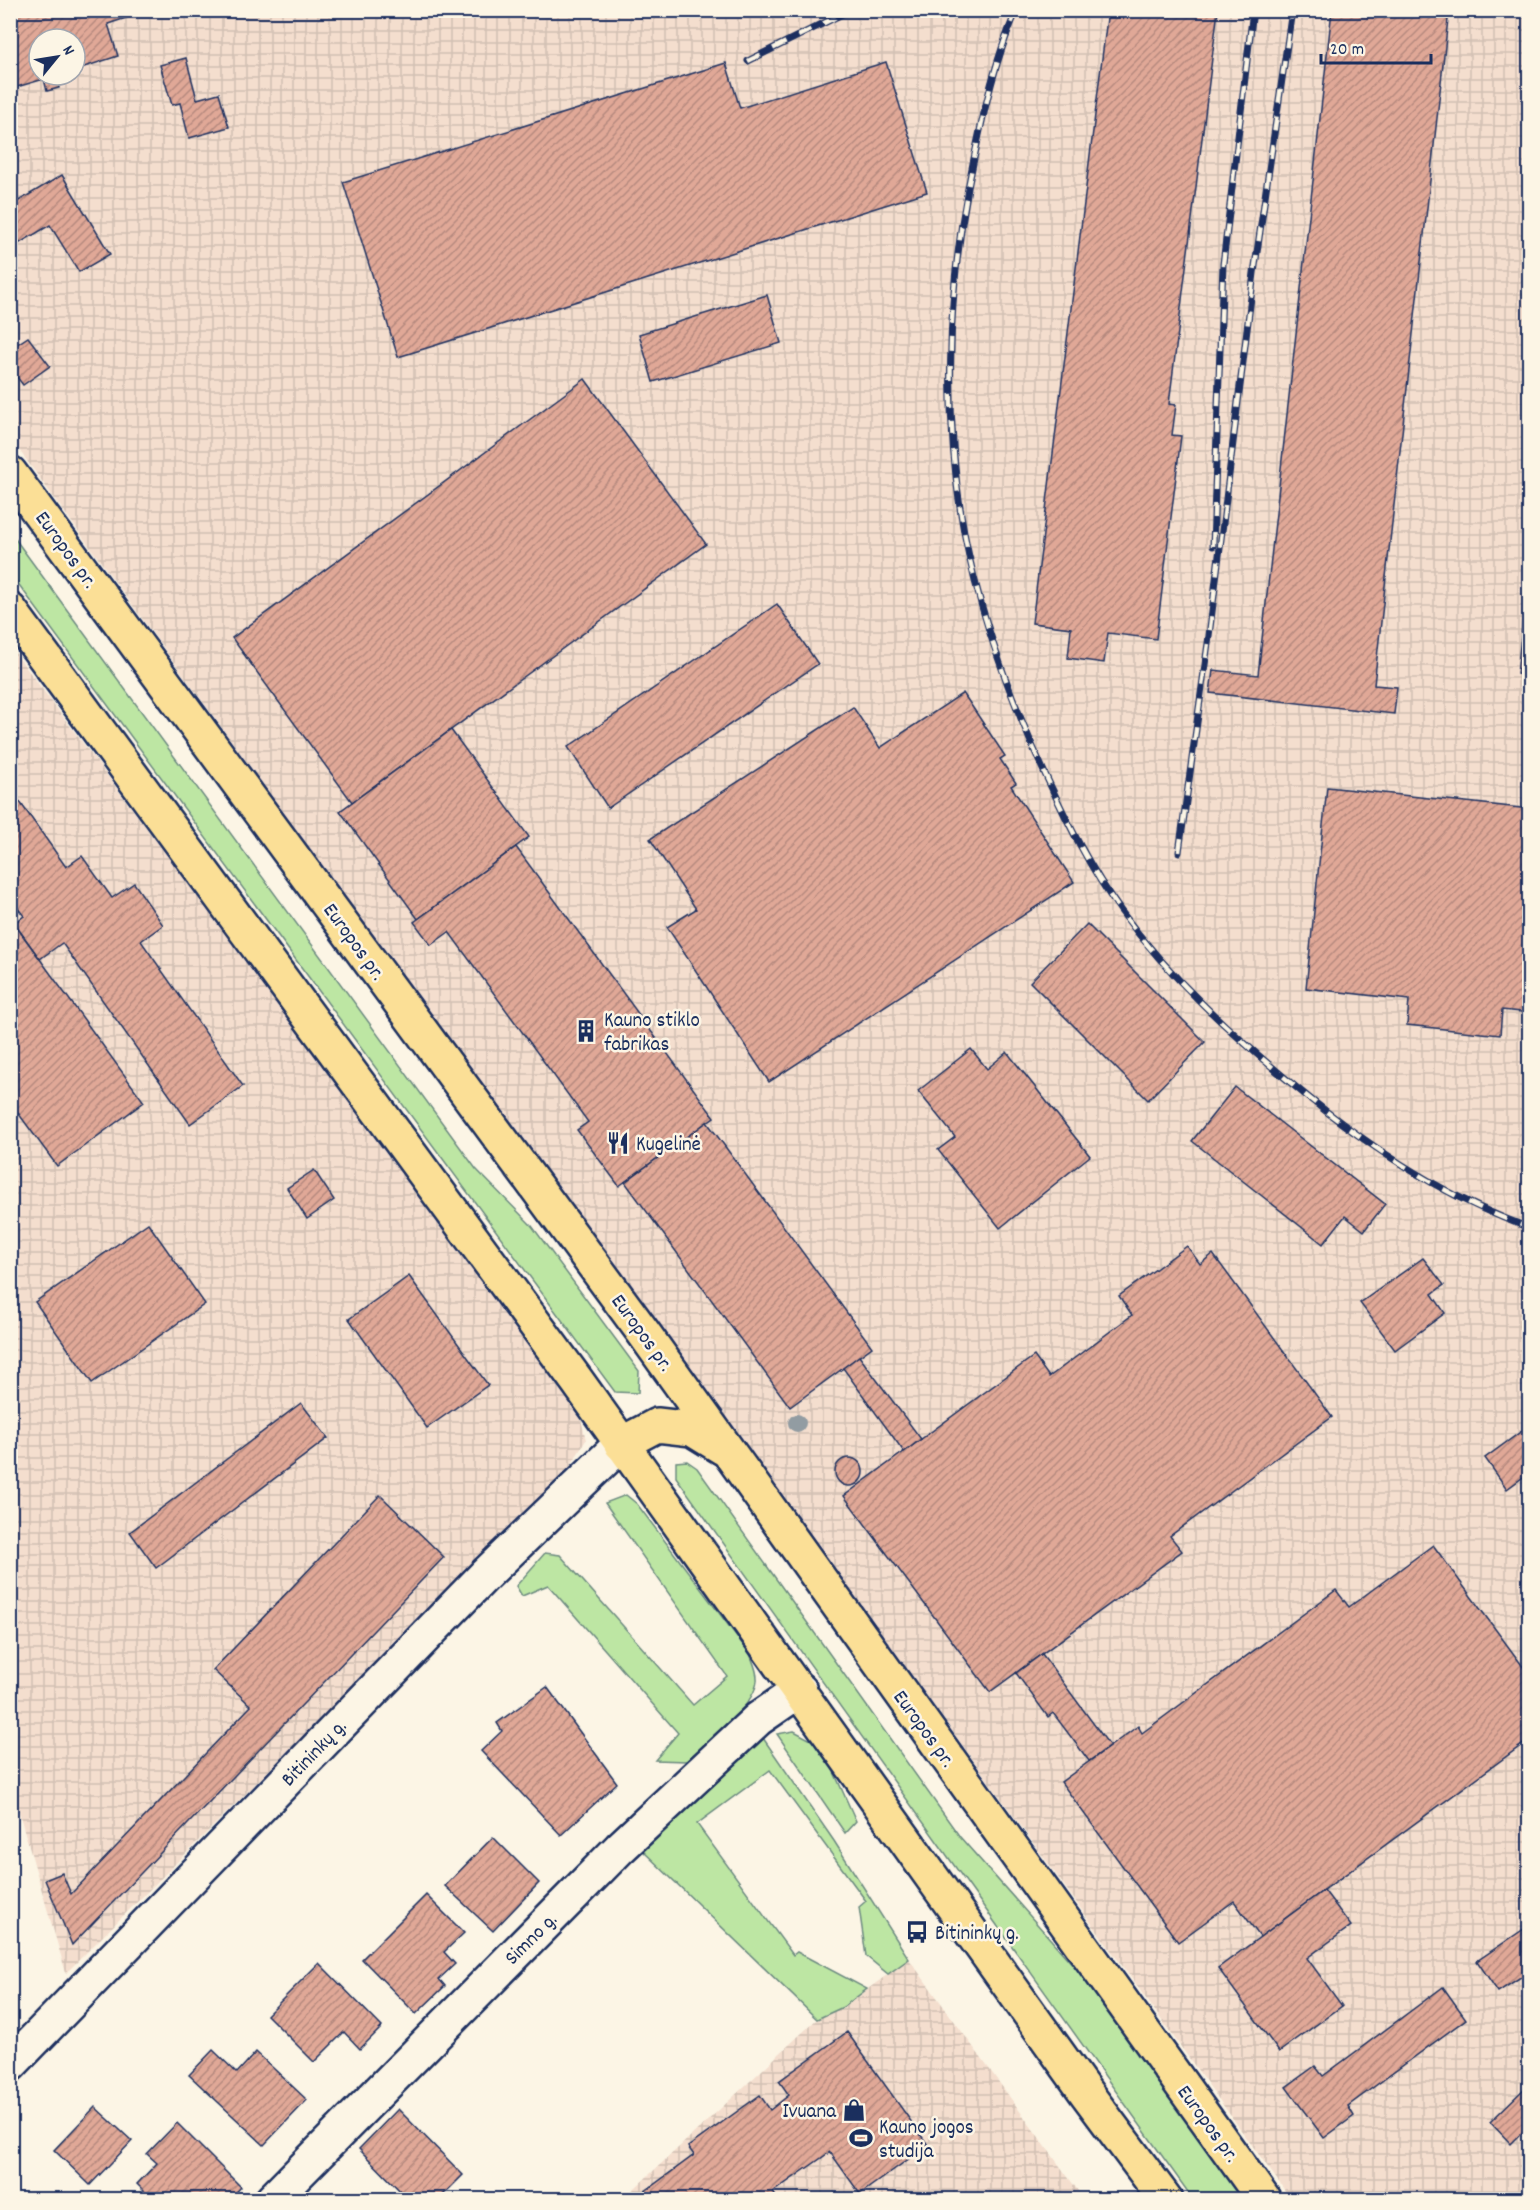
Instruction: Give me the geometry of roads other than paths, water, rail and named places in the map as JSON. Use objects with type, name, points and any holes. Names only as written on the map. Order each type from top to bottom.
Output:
[{"type":"main road","name":"Europos pr.","points":[[10,473],[643,1332],[1263,2199]]},
{"type":"main road","points":[[10,610],[800,1690],[1087,2094],[1166,2199]]},
{"type":"main road","points":[[621,1444],[657,1425],[692,1429],[727,1450]]},
{"type":"street","name":"Bitininkų g.","points":[[10,2065],[484,1576],[621,1444]]},
{"type":"street","name":"Simno g.","points":[[272,2199],[620,1848],[758,1719],[800,1690]]},
{"type":"railway","points":[[748,61],[850,10]]},
{"type":"railway","points":[[1017,10],[1008,30],[994,75],[968,188],[952,316],[951,404],[953,447],[964,532],[987,626],[1020,717],[1063,811],[1099,879],[1140,936],[1203,1005],[1297,1088],[1351,1130],[1437,1186],[1498,1216],[1530,1228]]},
{"type":"railway","points":[[1213,546],[1223,264],[1253,10]]},
{"type":"railway","points":[[1179,852],[1209,636],[1254,273],[1292,10]]},
{"type":"place","name":"Kauno stiklo fabrikas","points":[[586,1031]]},
{"type":"place","name":"Kugelinė","points":[[618,1143]]},
{"type":"place","name":"Bitininkų g.","points":[[917,1932]]},
{"type":"place","name":"Ivuana","points":[[854,2110]]},
{"type":"place","name":"Kauno jogos studija","points":[[861,2138]]}]
